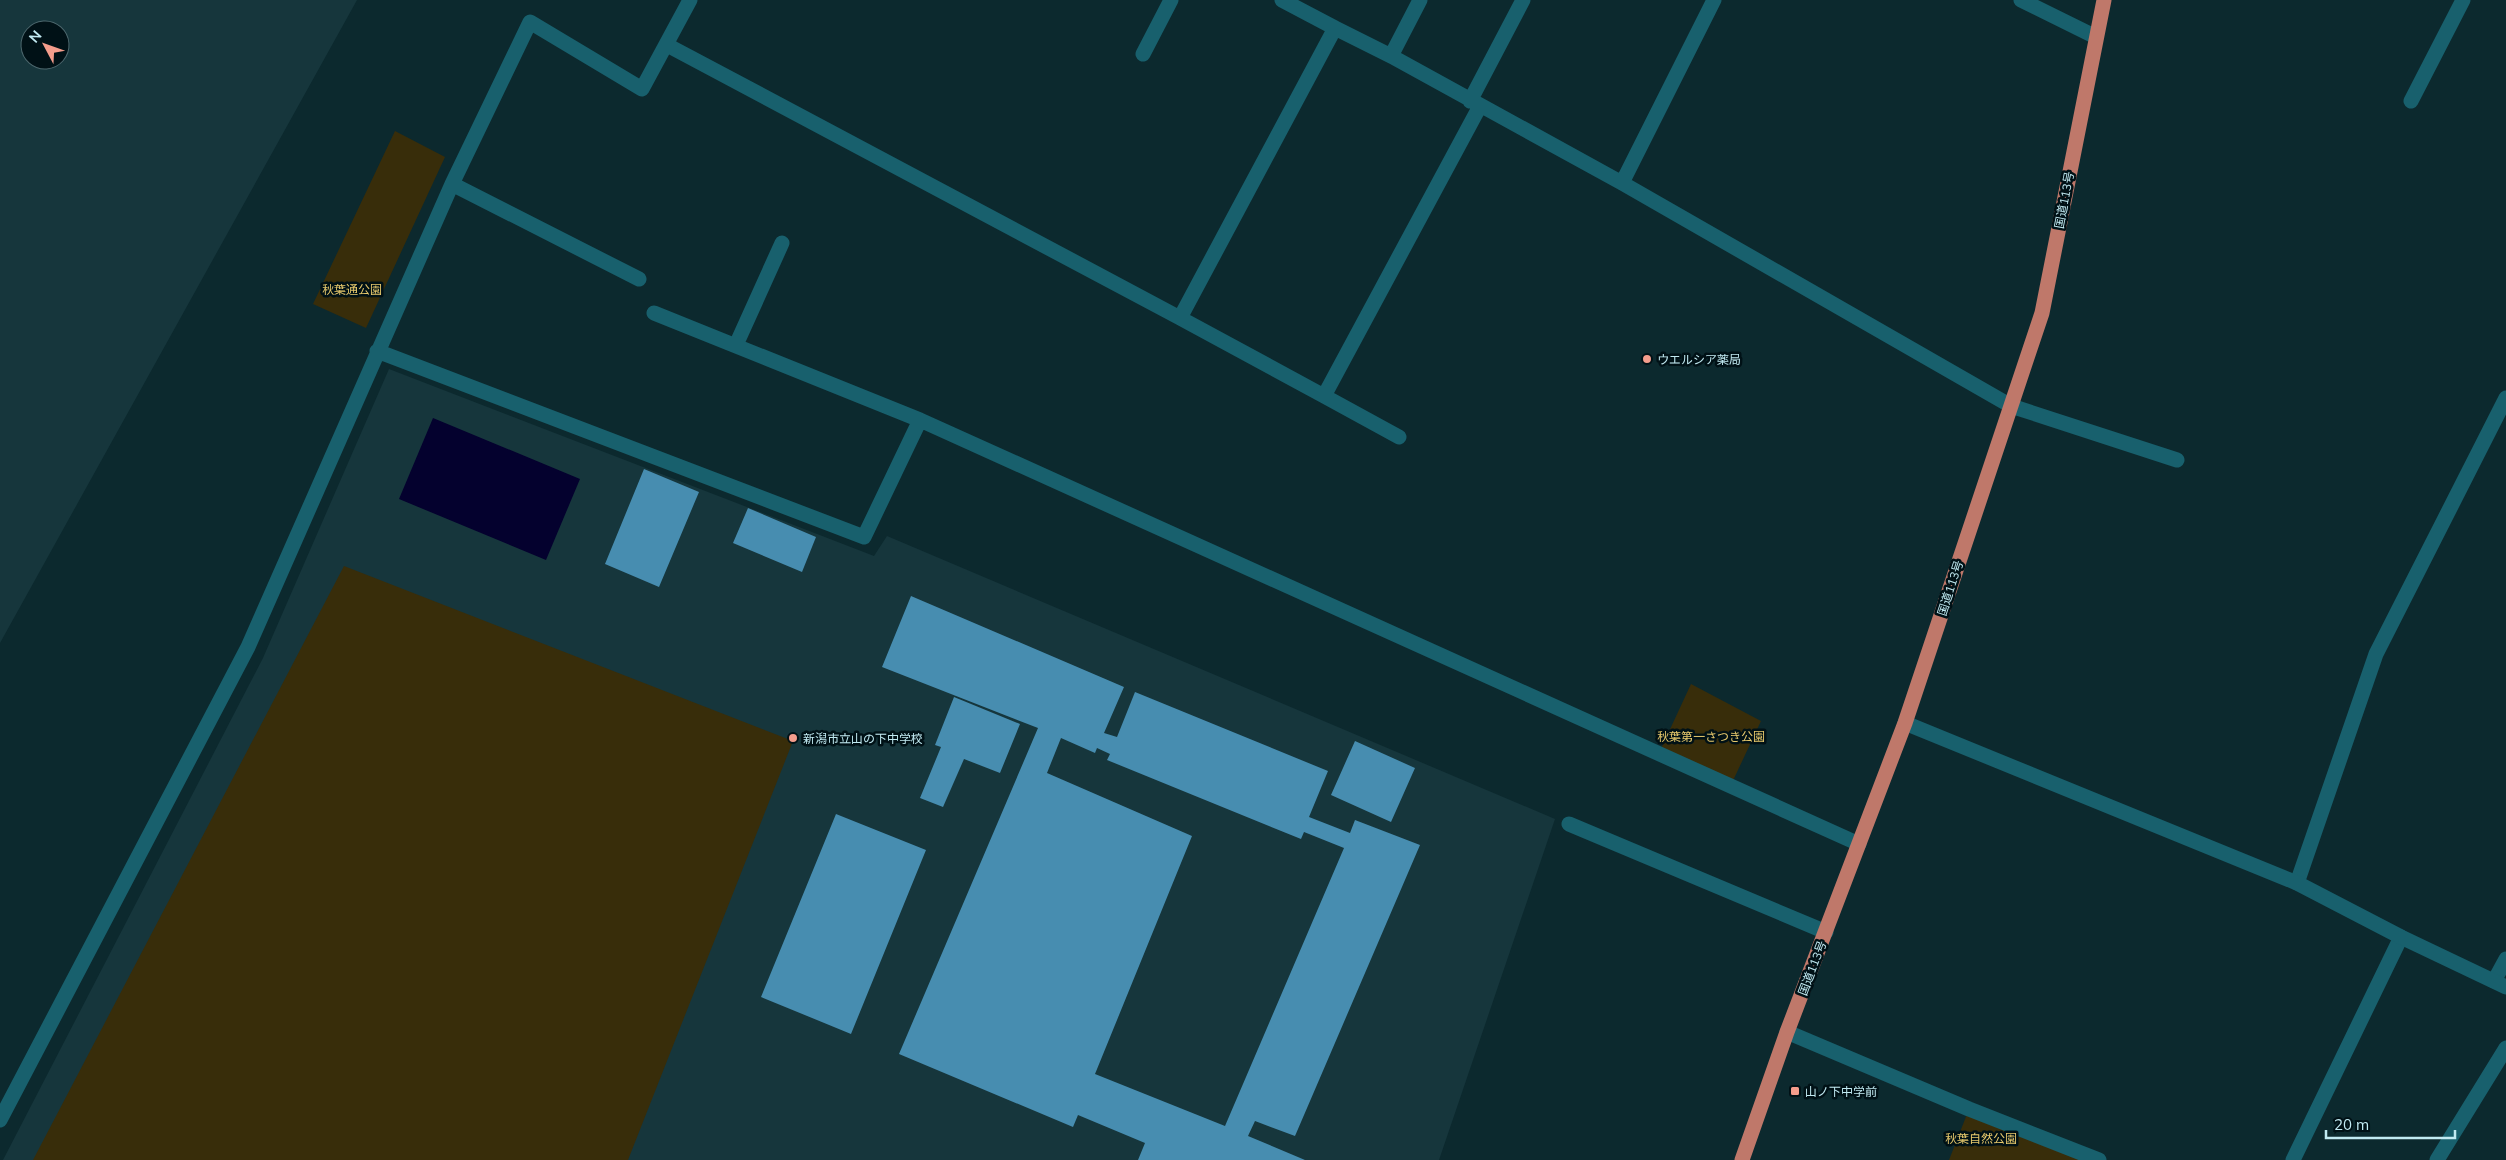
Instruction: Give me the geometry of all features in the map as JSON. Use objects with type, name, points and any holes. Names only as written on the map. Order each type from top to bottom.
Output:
[{"type":"highway","name":"国道113号","points":[[1742,1160],[1787,1032],[1906,723],[2042,313],[2104,0]]},
{"type":"street","points":[[0,1120],[248,646],[452,184],[530,22],[642,89],[690,0]]},
{"type":"street","points":[[1143,54],[1171,0]]},
{"type":"street","points":[[1282,0],[1392,56],[1622,183],[2011,406],[2177,460]]},
{"type":"street","points":[[1392,56],[1420,0]]},
{"type":"street","points":[[1324,396],[1475,103],[1523,0]]},
{"type":"street","points":[[1622,183],[1714,0]]},
{"type":"street","points":[[2021,0],[2096,37]]},
{"type":"street","points":[[2411,101],[2463,0]]},
{"type":"street","points":[[1180,318],[1336,28]]},
{"type":"street","points":[[666,45],[1180,318],[1399,437]]},
{"type":"street","points":[[452,184],[639,279]]},
{"type":"street","points":[[736,345],[782,243]]},
{"type":"street","points":[[654,313],[920,420],[1858,844]]},
{"type":"street","points":[[377,351],[864,537],[920,420]]},
{"type":"street","points":[[2297,883],[2376,654],[2506,398]]},
{"type":"street","points":[[1906,723],[2297,883],[2400,937],[2500,984],[2506,959]]},
{"type":"street","points":[[1569,824],[1826,932]]},
{"type":"street","points":[[2293,1160],[2400,937]]},
{"type":"street","points":[[1787,1032],[1968,1109],[2099,1160]]},
{"type":"street","points":[[2437,1160],[2506,1048]]},
{"type":"shaded area","points":[[0,0],[357,0],[0,643]]},
{"type":"shaded area","name":"新潟市立山の下中学校","points":[[389,369],[874,556],[887,536],[1555,819],[1439,1160],[3,1160],[263,658]]},
{"type":"shaded area","points":[[433,418],[580,479],[546,560],[399,499]]},
{"type":"green space","name":"秋葉通公園","points":[[395,131],[445,157],[366,328],[313,304]]},
{"type":"green space","points":[[344,566],[793,741],[628,1160],[33,1160]]},
{"type":"green space","name":"秋葉第一さつき公園","points":[[1691,684],[1761,721],[1730,787],[1659,753]]},
{"type":"green space","name":"秋葉自然公園","points":[[1969,1109],[2098,1160],[1949,1160]]},
{"type":"building","points":[[644,469],[699,492],[659,587],[605,564]]},
{"type":"building","points":[[748,508],[816,537],[802,572],[733,543]]},
{"type":"building","points":[[911,596],[1124,687],[1104,733],[1117,737],[1135,692],[1328,771],[1309,817],[1350,833],[1355,820],[1420,845],[1295,1136],[1255,1121],[1248,1136],[1305,1160],[1138,1160],[1145,1143],[1078,1115],[1073,1127],[899,1054],[1038,728],[882,667]],"holes":[[[1061,738],[1095,753],[1097,748],[1110,754],[1107,760],[1301,839],[1304,832],[1344,848],[1225,1126],[1095,1074],[1192,836],[1047,773]]]},
{"type":"building","points":[[954,697],[1020,724],[1000,773],[964,759],[943,807],[920,798],[941,747],[935,745]]},
{"type":"building","points":[[1355,741],[1415,768],[1391,822],[1331,795]]},
{"type":"building","points":[[836,814],[926,850],[851,1034],[761,997]]},
{"type":"place","name":"ウエルシア薬局","points":[[1647,359]]},
{"type":"place","name":"新潟市立山の下中学校","points":[[793,738]]},
{"type":"place","name":"山ノ下中学前","points":[[1795,1091]]}]
